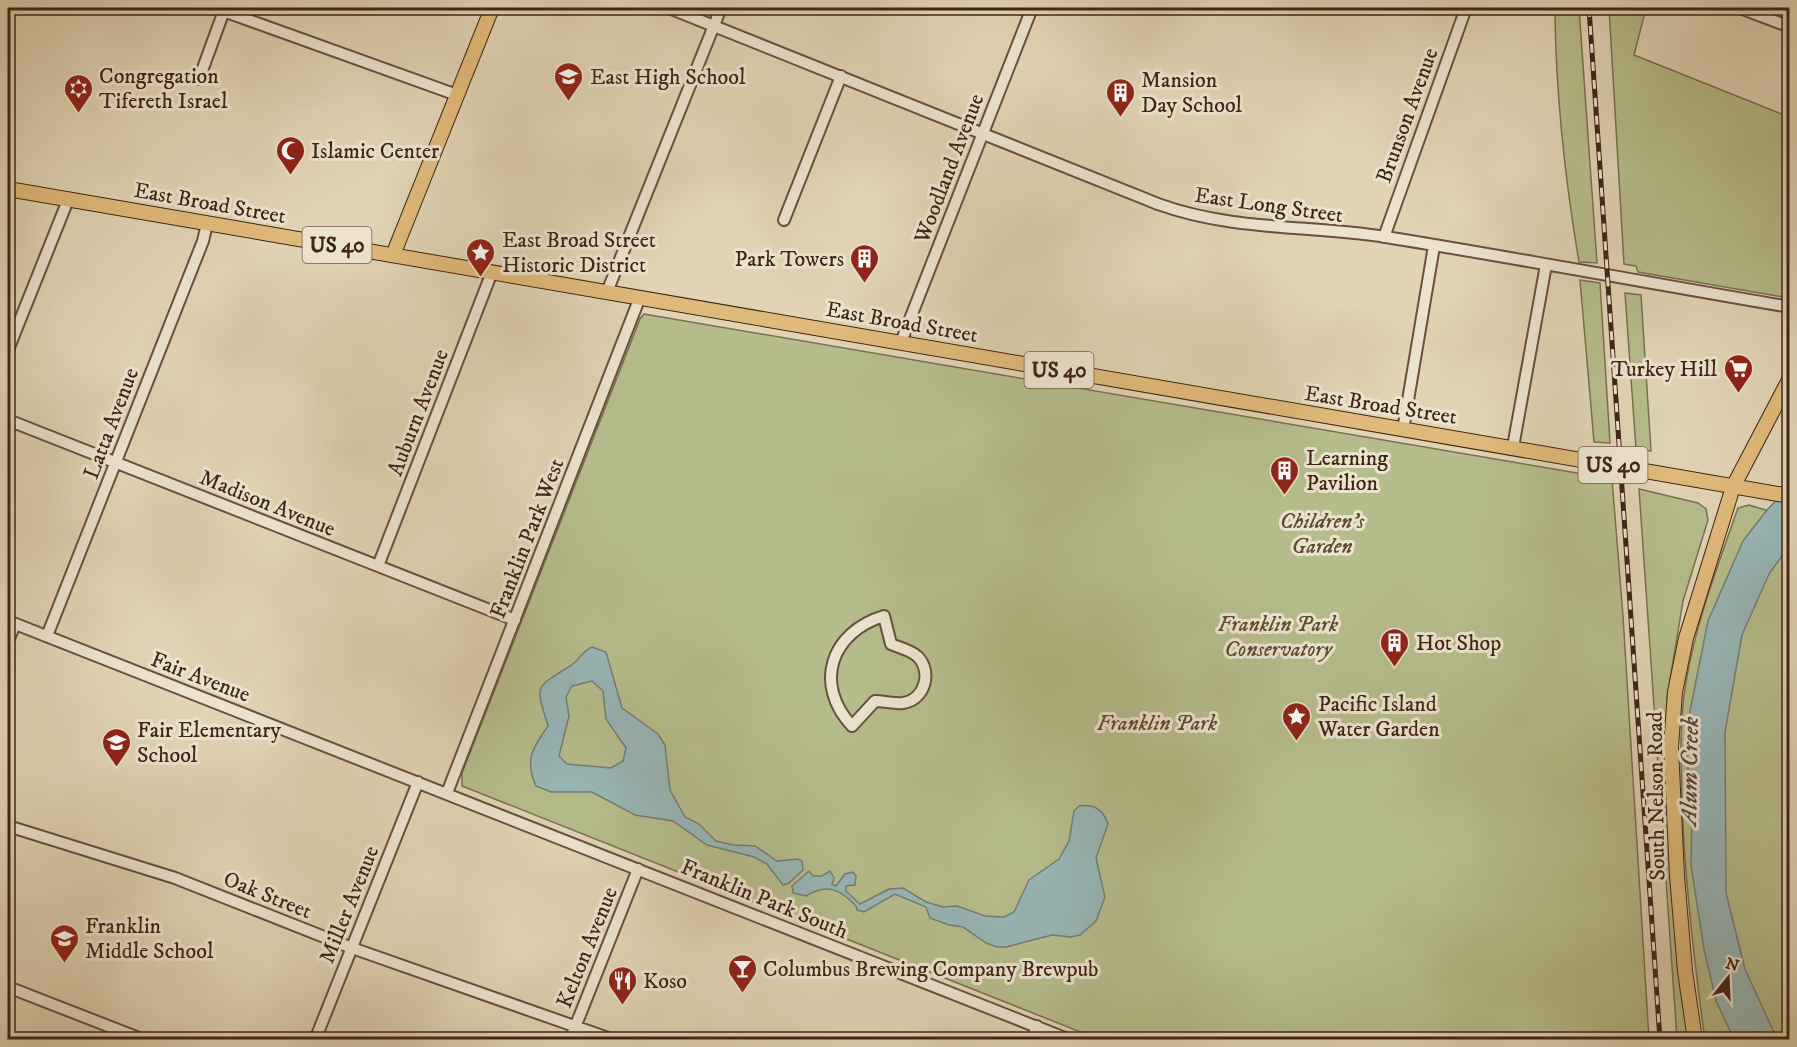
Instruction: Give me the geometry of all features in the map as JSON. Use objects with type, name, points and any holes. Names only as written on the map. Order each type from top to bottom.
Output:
[{"type":"main road","points":[[393,255],[492,8]]},
{"type":"main road","name":"East Broad Street","points":[[8,189],[1790,496]]},
{"type":"main road","name":"South Nelson Road","points":[[1695,1040],[1685,970],[1677,876],[1671,747],[1673,710],[1686,638],[1733,487],[1790,378]]},
{"type":"street","name":"East Long Street","points":[[669,8],[1158,204],[1197,216],[1252,226],[1384,237],[1790,307]]},
{"type":"street","points":[[607,292],[721,8]]},
{"type":"street","name":"Woodland Avenue","points":[[901,342],[1032,8]]},
{"type":"street","name":"Brunson Avenue","points":[[1384,237],[1466,8]]},
{"type":"street","points":[[1740,8],[1790,27]]},
{"type":"street","points":[[199,79],[222,9],[457,94]]},
{"type":"street","points":[[784,220],[842,76]]},
{"type":"street","points":[[8,350],[68,200]]},
{"type":"street","name":"Latta Avenue","points":[[47,636],[203,241],[207,224]]},
{"type":"street","points":[[1403,430],[1434,246]]},
{"type":"street","points":[[1513,447],[1546,265]]},
{"type":"street","name":"Auburn Avenue","points":[[378,566],[492,272]]},
{"type":"street","name":"Franklin Park West","points":[[447,793],[640,297]]},
{"type":"street","name":"Madison Avenue","points":[[8,420],[515,620]]},
{"type":"street","points":[[884,616],[891,644],[909,651],[921,661],[926,675],[925,683],[917,696],[910,701],[903,703],[875,701],[852,726],[835,700],[832,677],[836,658],[844,641],[856,628],[884,616]]},
{"type":"street","points":[[8,641],[11,622]]},
{"type":"street","name":"Fair Avenue","points":[[11,622],[447,793]]},
{"type":"street","name":"Miller Avenue","points":[[315,1040],[418,782]]},
{"type":"street","name":"Franklin Park South","points":[[447,793],[1070,1040]]},
{"type":"street","name":"Oak Street","points":[[8,826],[175,878],[352,948],[614,1040]]},
{"type":"street","name":"Kelton Avenue","points":[[570,1040],[638,869]]},
{"type":"street","points":[[8,987],[144,1040]]},
{"type":"street","points":[[1032,1040],[1037,1026]]},
{"type":"green space","points":[[1540,8],[1579,8],[1597,263],[1579,262],[1562,138],[1555,14]]},
{"type":"green space","points":[[1609,8],[1646,8],[1634,55],[1789,117],[1789,298],[1638,272],[1636,266],[1624,264]]},
{"type":"green space","points":[[1580,280],[1600,283],[1610,443],[1594,442]]},
{"type":"green space","points":[[1625,293],[1641,295],[1651,451],[1636,449]]},
{"type":"green space","name":"Franklin Park","points":[[644,314],[1612,479],[1623,616],[1649,1039],[1098,1039],[462,786],[462,773],[640,319]]},
{"type":"green space","points":[[1639,489],[1698,503],[1706,509],[1708,520],[1683,601],[1667,698],[1692,1039],[1677,1039]]},
{"type":"green space","points":[[1749,505],[1789,517],[1789,1039],[1705,1040],[1685,864],[1681,774],[1682,712],[1690,660],[1708,594],[1738,508]]},
{"type":"water","name":"Alum Creek","points":[[1789,487],[1789,546],[1769,574],[1742,635],[1725,732],[1726,893],[1745,969],[1777,1039],[1734,1039],[1716,1001],[1704,949],[1691,865],[1692,807],[1687,759],[1690,711],[1708,621],[1743,541],[1767,510]]},
{"type":"water","points":[[592,647],[606,652],[622,708],[658,734],[665,745],[670,790],[685,817],[699,824],[716,841],[733,845],[755,846],[777,861],[798,859],[802,861],[803,870],[789,883],[783,885],[767,864],[754,857],[707,845],[673,821],[635,815],[592,792],[551,792],[536,786],[531,769],[532,754],[548,726],[541,703],[541,689],[549,679],[573,664]],"holes":[[[592,681],[603,691],[606,719],[626,748],[623,761],[611,768],[567,764],[559,756],[569,716],[566,697],[572,686]]]},
{"type":"water","points":[[1079,806],[1089,806],[1101,811],[1108,824],[1096,858],[1105,897],[1096,921],[1080,935],[1071,937],[1052,935],[1006,947],[997,947],[986,943],[963,927],[930,918],[926,907],[895,894],[864,912],[857,910],[856,906],[844,895],[833,890],[820,890],[806,896],[793,893],[792,886],[809,871],[813,876],[822,876],[830,871],[834,878],[832,884],[836,886],[845,874],[853,872],[856,876],[855,885],[846,886],[846,891],[860,904],[889,889],[903,888],[926,902],[943,907],[957,906],[985,916],[1004,917],[1014,912],[1029,880],[1059,859],[1069,841],[1074,811]]},
{"type":"railway","points":[[1589,8],[1660,1040]]},
{"type":"place","name":"East High School","points":[[569,102]]},
{"type":"place","name":"Congregation Tifereth Israel","points":[[78,114]]},
{"type":"place","name":"Mansion Day School","points":[[1120,118]]},
{"type":"place","name":"Islamic Center","points":[[290,176]]},
{"type":"place","name":"East Broad Street Historic District","points":[[481,278]]},
{"type":"place","name":"Park Towers","points":[[865,284]]},
{"type":"place","name":"Turkey Hill","points":[[1738,394]]},
{"type":"place","name":"Learning Pavilion","points":[[1285,496]]},
{"type":"place","name":"Hot Shop","points":[[1395,668]]},
{"type":"place","name":"Pacific Island Water Garden","points":[[1297,742]]},
{"type":"place","name":"Fair Elementary School","points":[[116,768]]},
{"type":"place","name":"Franklin Middle School","points":[[64,964]]},
{"type":"place","name":"Columbus Brewing Company Brewpub","points":[[742,994]]},
{"type":"place","name":"Koso","points":[[622,1006]]},
{"type":"park label","name":"Children's Garden","points":[[1322,532]]},
{"type":"park label","name":"Franklin Park Conservatory","points":[[1278,636]]}]
